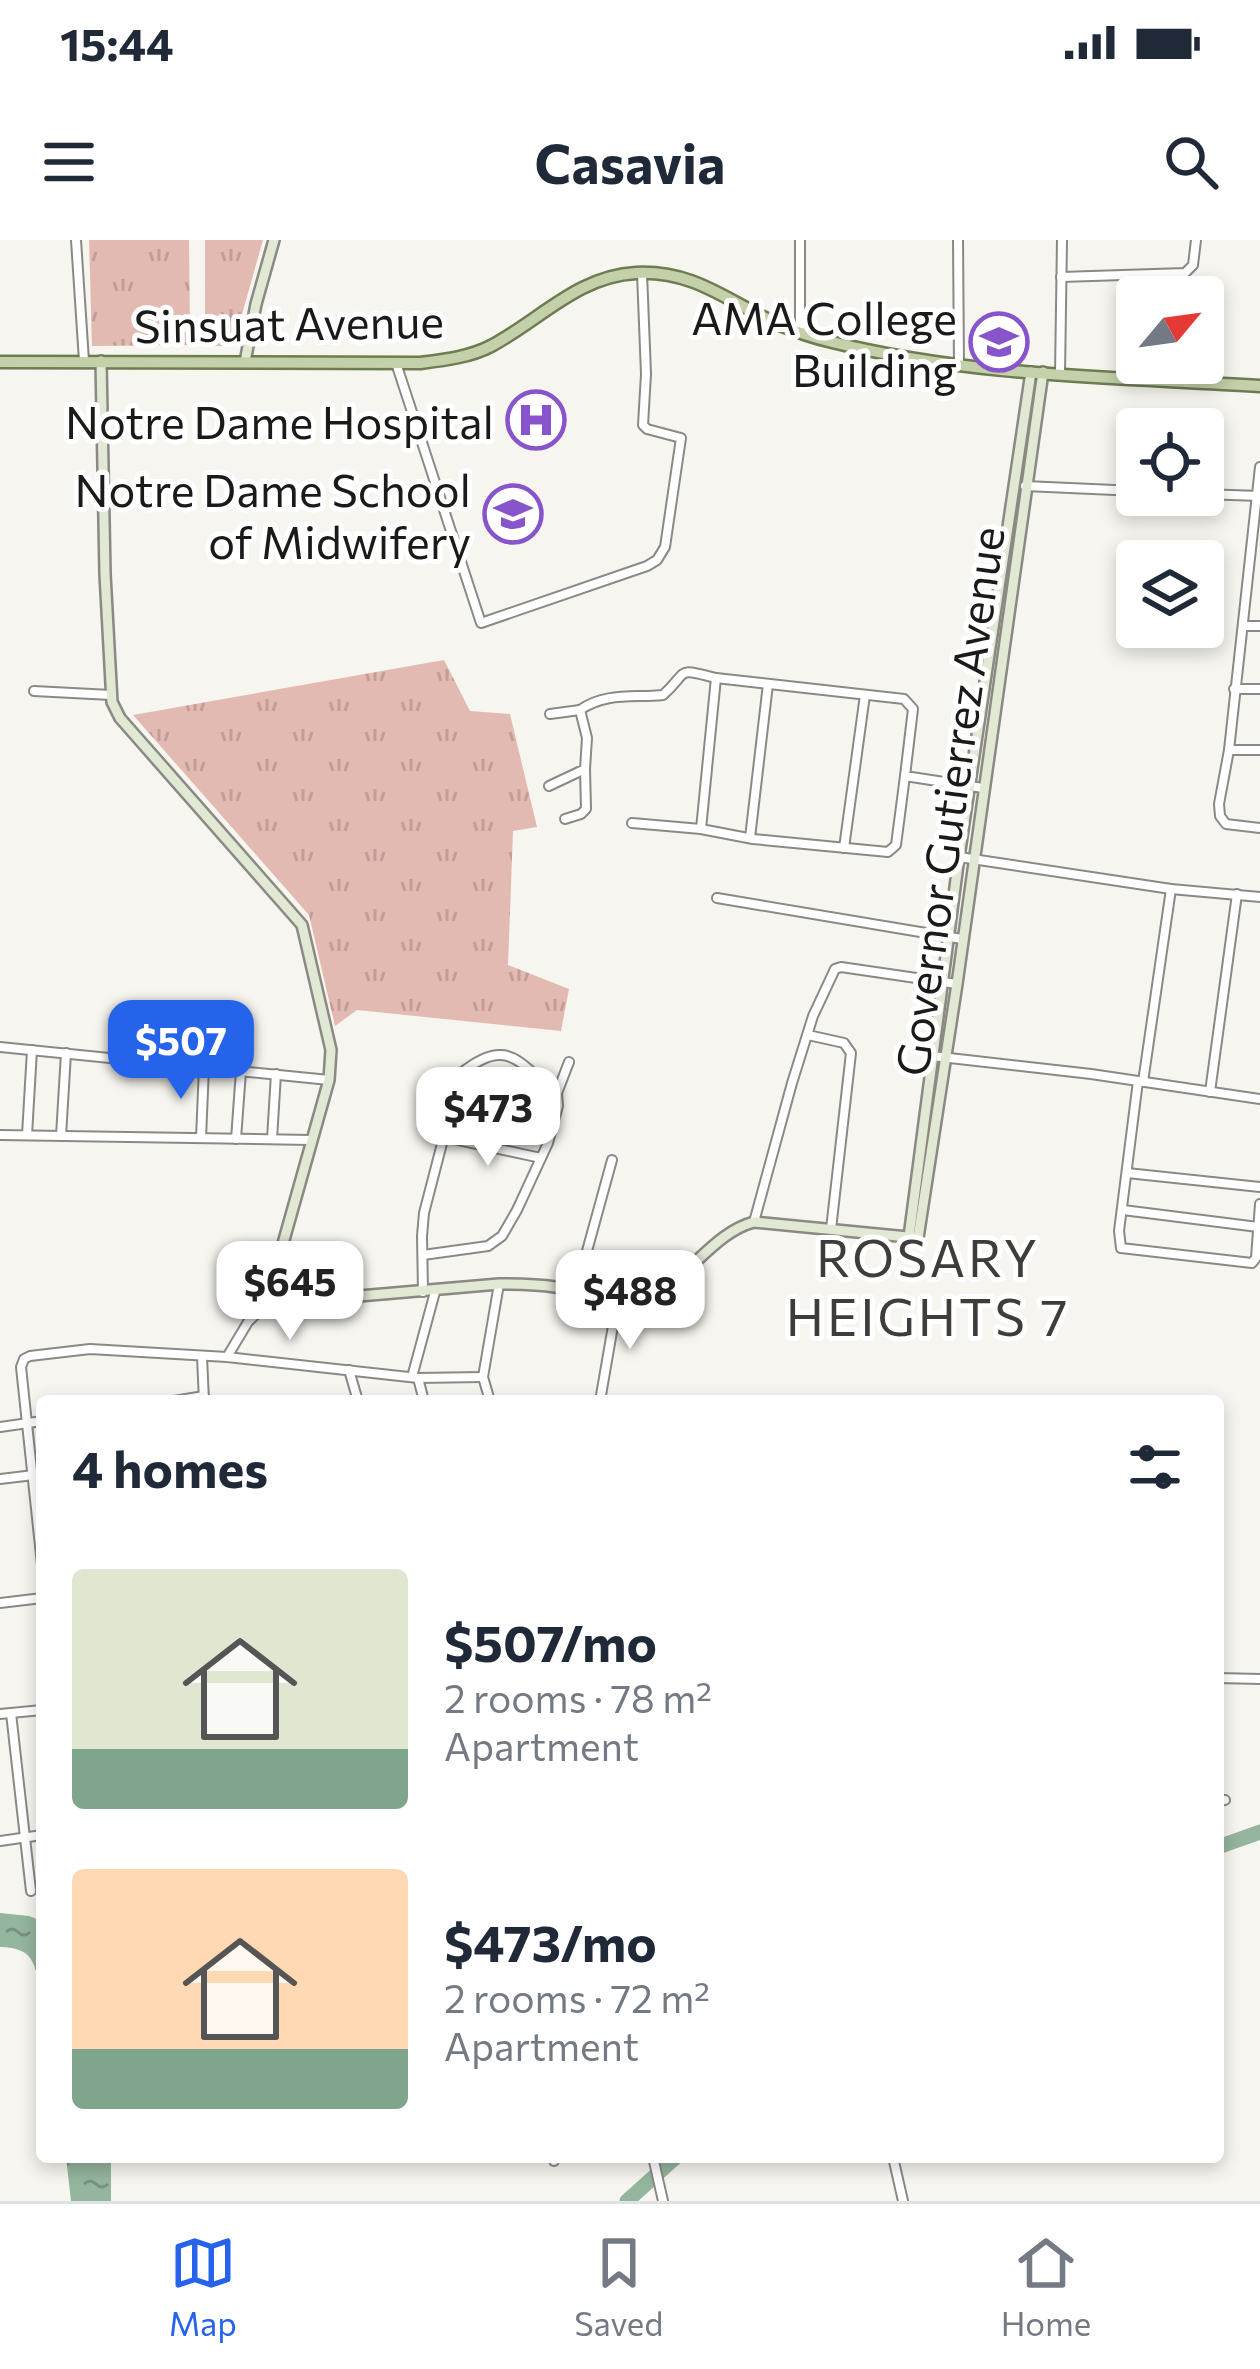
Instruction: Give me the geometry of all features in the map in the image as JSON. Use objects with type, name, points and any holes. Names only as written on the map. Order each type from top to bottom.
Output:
[{"type":"main road","name":"Sinsuat Avenue","points":[[0,362],[446,360],[484,350],[580,287],[603,278],[663,272],[686,277],[800,332],[959,367],[1260,386]]},
{"type":"street","points":[[76,240],[84,361]]},
{"type":"street","points":[[245,362],[274,240]]},
{"type":"street","points":[[800,240],[800,332]]},
{"type":"street","points":[[958,240],[959,367]]},
{"type":"street","points":[[1060,374],[1062,240]]},
{"type":"street","points":[[1061,277],[1185,273],[1192,267],[1196,240]]},
{"type":"street","points":[[396,363],[481,623],[647,566],[664,547],[681,438],[647,429],[642,422],[646,374],[642,273]]},
{"type":"street","points":[[101,361],[111,695],[120,718],[302,925],[331,1050],[329,1080],[266,1304],[226,1357]]},
{"type":"street","name":"Governor Gutierrez Avenue","points":[[913,1238],[957,984],[1037,372]]},
{"type":"street","points":[[1260,467],[1255,565],[1219,804],[1226,824],[1260,828]]},
{"type":"street","points":[[1021,485],[1116,490]]},
{"type":"street","name":"Governor Gutierrez Avenue","points":[[913,1238],[969,786],[1021,485]]},
{"type":"street","points":[[1224,495],[1259,496]]},
{"type":"street","points":[[1243,626],[1260,626]]},
{"type":"street","points":[[550,714],[580,710],[596,700],[663,695],[677,677],[688,672],[904,699],[912,706],[893,850],[632,823]]},
{"type":"street","points":[[701,829],[716,678]]},
{"type":"street","points":[[750,838],[768,684]]},
{"type":"street","points":[[1234,689],[1260,688]]},
{"type":"street","points":[[34,691],[111,695]]},
{"type":"street","points":[[844,848],[866,695]]},
{"type":"street","points":[[566,819],[586,809],[586,738],[580,710]]},
{"type":"street","points":[[1229,750],[1260,751]]},
{"type":"street","points":[[549,786],[585,769]]},
{"type":"street","points":[[905,776],[982,788]]},
{"type":"street","points":[[959,857],[1172,889],[1260,897]]},
{"type":"street","points":[[1172,889],[1118,1241],[1126,1250],[1249,1263],[1256,1258],[1260,1204]]},
{"type":"street","points":[[1210,1092],[1237,894]]},
{"type":"street","points":[[717,898],[962,939]]},
{"type":"street","points":[[754,1222],[808,1035],[832,973],[838,968],[957,984]]},
{"type":"street","points":[[808,1035],[844,1043],[851,1051],[831,1229]]},
{"type":"street","points":[[0,1047],[329,1080]]},
{"type":"street","points":[[27,1135],[32,1050]]},
{"type":"street","points":[[61,1136],[66,1053]]},
{"type":"street","points":[[423,1292],[424,1213],[458,1078],[467,1068],[503,1054],[516,1058],[557,1093]]},
{"type":"street","points":[[932,1056],[1260,1099]]},
{"type":"street","points":[[423,1256],[496,1242],[509,1225],[541,1158],[569,1062]]},
{"type":"street","points":[[201,1138],[204,1067]]},
{"type":"street","points":[[236,1139],[241,1071]]},
{"type":"street","points":[[272,1139],[276,1074]]},
{"type":"street","points":[[0,1135],[310,1140]]},
{"type":"street","points":[[444,1137],[541,1158]]},
{"type":"street","points":[[576,1291],[612,1160]]},
{"type":"street","points":[[1127,1173],[1260,1187]]},
{"type":"street","points":[[1123,1210],[1258,1227]]},
{"type":"street","points":[[266,1304],[499,1284],[641,1298],[720,1240],[754,1222],[913,1238]]},
{"type":"street","points":[[488,1395],[483,1377],[499,1284]]},
{"type":"street","points":[[422,1395],[415,1377],[435,1292]]},
{"type":"street","points":[[602,1395],[618,1297]]},
{"type":"street","points":[[0,1479],[36,1474],[25,1424],[21,1367],[30,1356],[90,1349],[226,1357],[415,1377],[483,1377]]},
{"type":"street","points":[[202,1357],[204,1395]]},
{"type":"street","points":[[350,1370],[356,1395]]},
{"type":"street","points":[[0,1427],[36,1422]]},
{"type":"street","points":[[0,1604],[36,1599]]},
{"type":"street","points":[[1224,1678],[1260,1679]]},
{"type":"street","points":[[31,1891],[5,1714],[36,1710]]},
{"type":"street","points":[[0,1841],[36,1836]]},
{"type":"street","points":[[655,2163],[662,2198]]},
{"type":"street","points":[[894,2163],[903,2201]]},
{"type":"green space","points":[[89,240],[189,240],[190,329],[160,330],[192,332],[192,345],[92,346]]},
{"type":"green space","points":[[205,240],[263,240],[233,346],[205,346]]},
{"type":"green space","points":[[444,660],[470,711],[510,714],[537,827],[513,831],[508,965],[569,989],[561,1031],[357,1010],[335,1026],[309,915],[133,715]]},
{"type":"water","points":[[0,1913],[36,1919],[36,1972],[26,1954],[0,1947]]},
{"type":"water","points":[[67,2163],[111,2163],[111,2201],[71,2201]]},
{"type":"waterway","points":[[1224,1845],[1260,1832]]},
{"type":"waterway","points":[[627,2201],[669,2163]]},
{"type":"place","name":"AMA College Building","points":[[999,342]]},
{"type":"place","name":"Notre Dame Hospital","points":[[536,420]]},
{"type":"place","name":"Notre Dame School of Midwifery","points":[[513,514]]},
{"type":"district","name":"ROSARY HEIGHTS 7","points":[[928,1285]]}]
